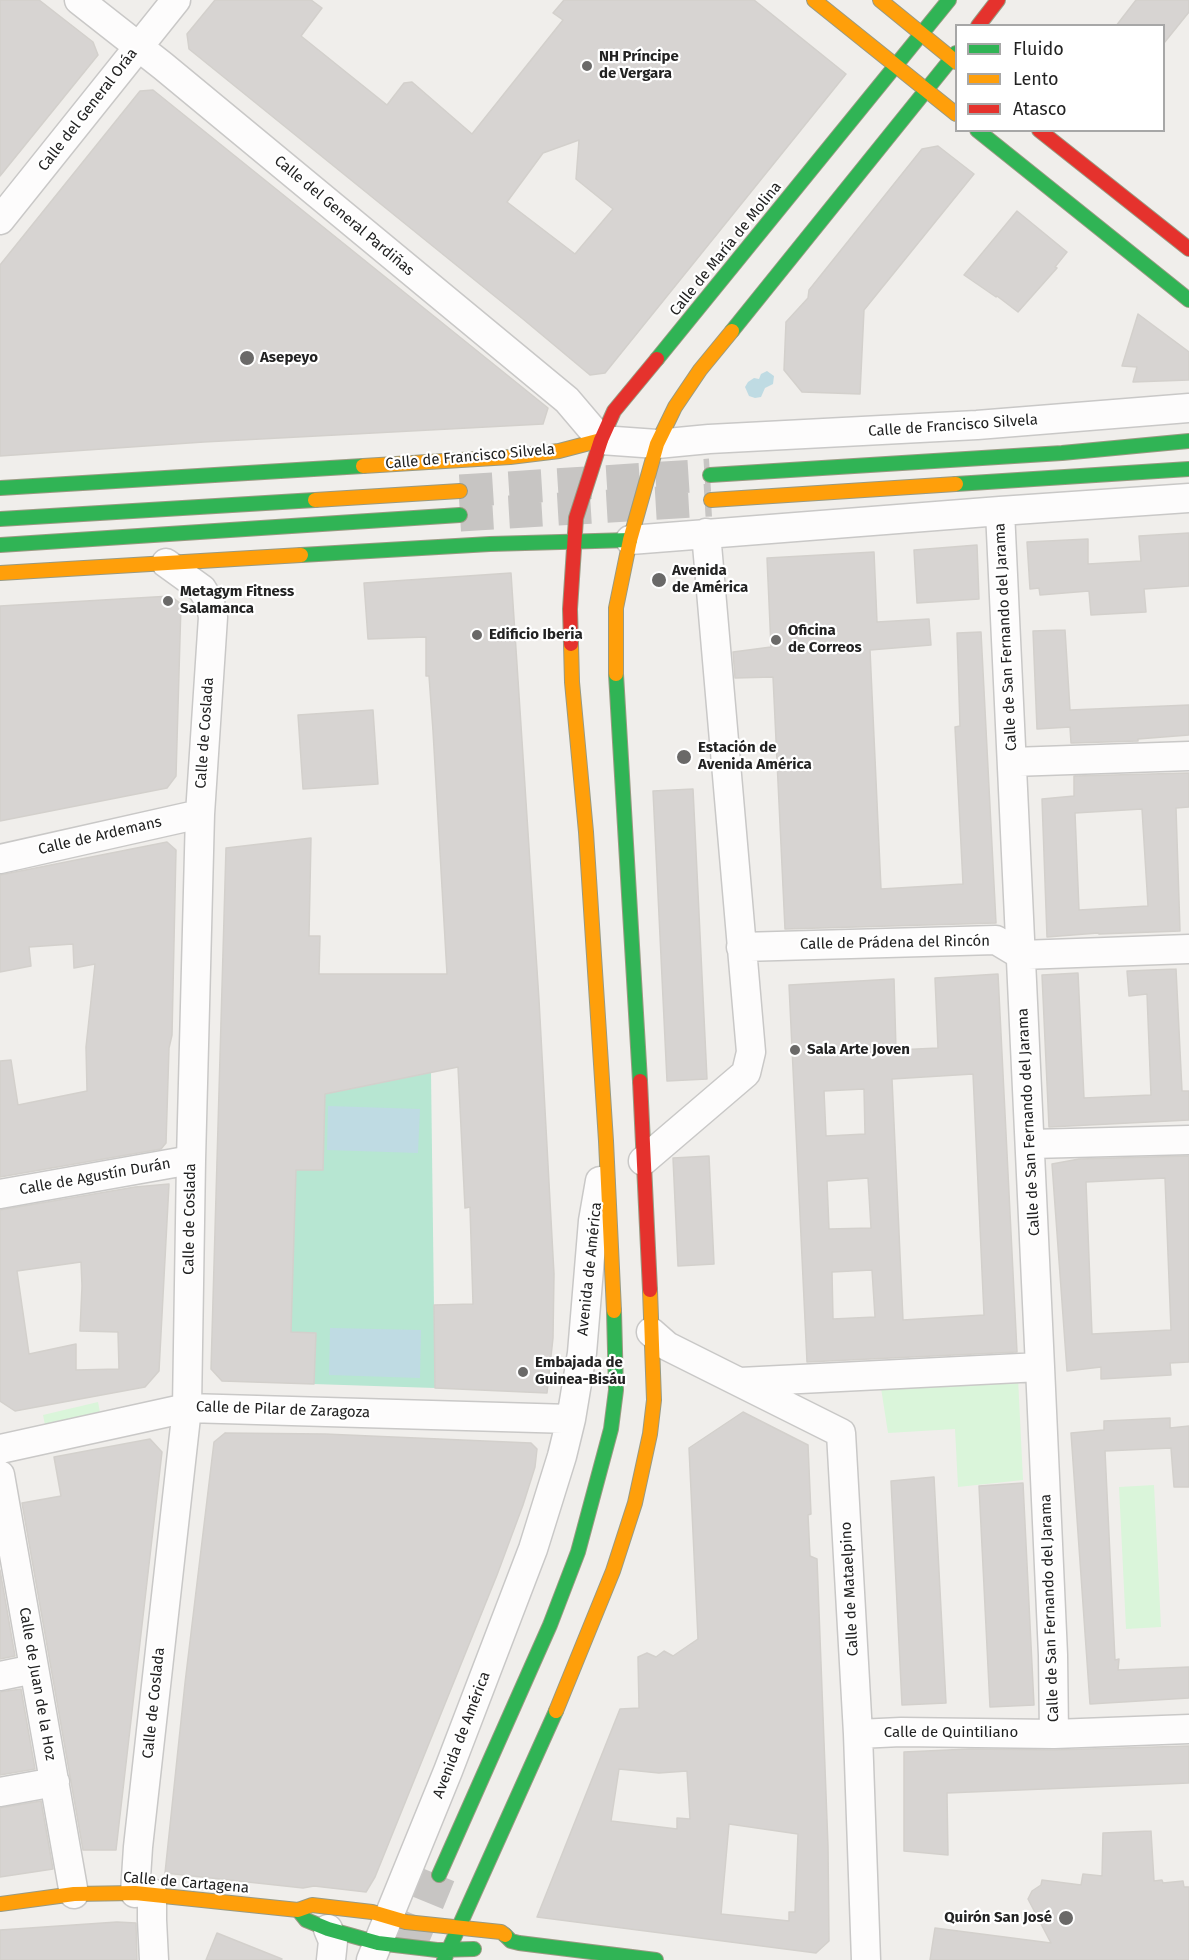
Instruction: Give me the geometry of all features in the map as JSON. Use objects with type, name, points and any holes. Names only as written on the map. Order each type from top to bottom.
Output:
[{"type":"main road","points":[[814,0],[955,112]]},
{"type":"main road","points":[[447,1954],[560,1703],[613,1571],[635,1503],[650,1434],[654,1400],[651,1332],[635,986],[616,680],[616,608],[630,540],[657,444],[675,406],[700,370],[955,58],[880,0]]},
{"type":"main road","name":"Calle de María de Molina","points":[[574,542],[576,518],[601,440],[614,411],[949,0]]},
{"type":"main road","points":[[980,24],[998,0]]},
{"type":"main road","points":[[979,132],[1189,300]]},
{"type":"main road","points":[[1043,132],[1189,249]]},
{"type":"main road","name":"Calle de Francisco Silvela","points":[[0,489],[510,457],[558,451],[601,440]]},
{"type":"main road","points":[[710,475],[1062,453],[1189,441]]},
{"type":"main road","points":[[711,500],[1189,469]]},
{"type":"main road","name":"Calle de Francisco Silvela","points":[[0,519],[460,491]]},
{"type":"main road","points":[[0,545],[460,515]]},
{"type":"main road","points":[[0,573],[490,544],[630,540]]},
{"type":"main road","name":"Avenida de América","points":[[574,542],[570,609],[572,682],[586,832],[606,1141]]},
{"type":"main road","points":[[440,1875],[550,1625],[570,1573],[594,1499],[611,1429],[616,1390],[615,1321],[606,1141]]},
{"type":"main road","name":"Calle de Cartagena","points":[[0,1904],[74,1894],[144,1893],[298,1910],[312,1905],[372,1912],[406,1922],[501,1932],[511,1941]]},
{"type":"main road","name":"Calle de Cartagena","points":[[298,1910],[306,1920],[375,1952],[437,1950],[447,1954],[493,1948],[511,1941],[656,1960]]},
{"type":"street","name":"Calle del General Pardiñas","points":[[79,0],[567,400],[601,440]]},
{"type":"street","name":"Calle del General Oráa","points":[[0,220],[176,0]]},
{"type":"street","name":"Calle de Francisco Silvela","points":[[601,440],[657,444],[709,439],[977,425],[1189,408]]},
{"type":"street","points":[[630,540],[1189,498]]},
{"type":"street","name":"Calle de San Fernando del Jarama","points":[[1000,511],[1041,1367],[1054,1734]]},
{"type":"street","points":[[643,1161],[746,1073],[752,1052],[706,533]]},
{"type":"street","name":"Calle de Coslada","points":[[154,1960],[152,1920],[144,1893],[141,1823],[187,1408],[200,814],[213,618],[210,602],[202,589],[166,563]]},
{"type":"street","points":[[1012,762],[1189,756]]},
{"type":"street","name":"Calle de Ardemans","points":[[0,859],[200,814]]},
{"type":"street","name":"Calle de Prádena del Rincón","points":[[741,947],[996,940],[1021,956]]},
{"type":"street","points":[[1021,956],[1189,949]]},
{"type":"street","points":[[1031,1144],[1189,1140]]},
{"type":"street","name":"Avenida de América","points":[[375,1952],[444,1782],[533,1549],[562,1456],[582,1353],[593,1221],[606,1141]]},
{"type":"street","name":"Calle de Agustín Durán","points":[[0,1194],[191,1160]]},
{"type":"street","name":"Calle de Mataelpino","points":[[651,1332],[667,1346],[841,1433],[858,1734],[866,1960]]},
{"type":"street","points":[[740,1382],[1041,1367]]},
{"type":"street","name":"Calle de Pilar de Zaragoza","points":[[0,1449],[187,1408],[571,1419]]},
{"type":"street","name":"Calle de Juan de la Hoz","points":[[0,1475],[74,1894]]},
{"type":"street","points":[[0,1676],[34,1669]]},
{"type":"street","name":"Calle de Quintiliano","points":[[858,1734],[901,1732],[1054,1734],[1189,1729]]},
{"type":"street","points":[[0,1792],[55,1782]]},
{"type":"street","points":[[328,1929],[333,1941],[331,1960]]},
{"type":"green space","points":[[431,1072],[435,1388],[222,1381],[211,1369],[219,1116]]},
{"type":"green space","points":[[1018,1378],[1023,1480],[958,1487],[955,1429],[888,1433],[881,1388]]},
{"type":"green space","points":[[98,1402],[102,1423],[47,1435],[43,1415]]},
{"type":"green space","points":[[1154,1485],[1161,1627],[1126,1629],[1119,1487]]},
{"type":"water","points":[[767,371],[774,376],[773,384],[765,388],[761,397],[749,396],[745,387],[748,382],[754,378],[759,379],[761,374]]},
{"type":"water","points":[[328,1106],[420,1109],[418,1153],[327,1150]]},
{"type":"water","points":[[330,1328],[421,1330],[420,1378],[329,1375]]},
{"type":"building","points":[[0,0],[39,0],[93,42],[98,55],[0,176]]},
{"type":"building","points":[[215,0],[311,0],[322,8],[301,36],[387,105],[404,83],[412,82],[472,134],[563,20],[553,13],[564,0],[754,0],[846,74],[605,373],[590,375],[189,49],[187,34]],"holes":[[[579,140],[576,179],[613,209],[575,254],[507,202],[543,153]]]},
{"type":"building","points":[[1136,0],[1189,0],[1189,12],[1165,42],[1165,24],[1118,24]]},
{"type":"building","points":[[153,90],[548,408],[543,424],[204,442],[0,456],[0,265],[140,91]]},
{"type":"building","points":[[938,146],[974,174],[864,310],[860,394],[802,392],[784,370],[786,322],[808,298],[809,290],[922,149]]},
{"type":"building","points":[[1017,211],[1067,252],[1055,267],[1057,268],[1018,312],[964,275]]},
{"type":"building","points":[[1138,314],[1189,352],[1189,380],[1133,382],[1137,367],[1122,366]]},
{"type":"building","points":[[1189,533],[1189,586],[1144,589],[1146,612],[1091,615],[1089,591],[1040,595],[1039,588],[1030,589],[1027,542],[1088,539],[1088,564],[1141,561],[1139,536]]},
{"type":"building","points":[[977,545],[979,599],[917,603],[914,550]]},
{"type":"building","points":[[874,552],[877,622],[929,619],[931,645],[870,650],[881,889],[963,884],[955,727],[960,726],[957,633],[981,632],[996,923],[785,929],[773,677],[735,678],[733,652],[771,647],[767,558]]},
{"type":"building","points":[[511,573],[539,1000],[554,1274],[553,1338],[547,1393],[435,1388],[434,1305],[473,1304],[470,1207],[465,1208],[458,1067],[325,1094],[323,1170],[296,1170],[291,1332],[316,1333],[314,1384],[222,1381],[211,1369],[226,848],[311,838],[309,936],[320,936],[319,974],[447,974],[433,731],[429,676],[426,676],[426,637],[368,639],[364,583]]},
{"type":"building","points":[[171,596],[181,604],[176,776],[167,788],[0,821],[0,606]]},
{"type":"building","points":[[1065,630],[1070,710],[1189,705],[1189,735],[1138,739],[1138,741],[1071,743],[1070,727],[1037,729],[1033,631]]},
{"type":"building","points":[[373,710],[378,784],[303,789],[298,715]]},
{"type":"building","points":[[1189,773],[1189,807],[1176,808],[1180,931],[1047,937],[1042,799],[1074,796],[1074,776]],"holes":[[[1142,809],[1148,906],[1079,910],[1075,813]]]},
{"type":"building","points":[[693,789],[707,1079],[667,1081],[653,791]]},
{"type":"building","points":[[167,842],[176,850],[172,1035],[169,1048],[166,1143],[161,1149],[0,1177],[0,1061],[11,1060],[18,1105],[87,1091],[86,1047],[95,964],[74,968],[73,944],[29,947],[31,966],[0,972],[0,875]]},
{"type":"building","points":[[1176,969],[1182,1091],[1189,1091],[1189,1120],[1049,1127],[1042,975],[1078,973],[1084,1098],[1151,1095],[1147,994],[1129,996],[1127,971]]},
{"type":"building","points":[[998,974],[1017,1352],[807,1362],[789,985],[894,979],[896,1050],[938,1048],[935,978]],"holes":[[[973,1074],[984,1315],[903,1320],[892,1079]],[[864,1089],[865,1134],[826,1136],[824,1091]],[[868,1178],[871,1228],[829,1229],[827,1181]],[[872,1270],[875,1317],[833,1319],[832,1272]]]},
{"type":"building","points":[[709,1156],[714,1264],[678,1266],[673,1158]]},
{"type":"building","points":[[1189,1156],[1189,1362],[1170,1363],[1171,1375],[1101,1379],[1101,1367],[1067,1371],[1052,1164],[1079,1159]],"holes":[[[1165,1178],[1171,1330],[1092,1334],[1086,1182]]]},
{"type":"building","points":[[169,1184],[159,1371],[145,1387],[15,1411],[0,1401],[0,1210],[135,1187]],"holes":[[[81,1262],[80,1331],[118,1332],[119,1369],[76,1370],[76,1344],[29,1354],[17,1271]]]},
{"type":"building","points":[[743,1412],[808,1445],[810,1556],[817,1559],[828,1846],[829,1941],[816,1953],[537,1917],[620,1709],[639,1708],[638,1657],[647,1653],[656,1657],[664,1651],[673,1656],[698,1639],[689,1448]],"holes":[[[619,1769],[659,1773],[687,1771],[690,1819],[677,1818],[677,1829],[611,1821]],[[729,1824],[798,1834],[795,1912],[789,1912],[789,1921],[721,1914]]]},
{"type":"building","points":[[1170,1418],[1170,1428],[1189,1426],[1189,1487],[1174,1487],[1171,1448],[1105,1451],[1115,1660],[1119,1659],[1118,1670],[1189,1667],[1189,1698],[1090,1704],[1071,1433],[1104,1430],[1104,1421]]},
{"type":"building","points":[[225,1433],[325,1434],[531,1443],[537,1449],[535,1467],[523,1505],[497,1575],[375,1877],[366,1892],[314,1886],[303,1888],[165,1873],[214,1442]]},
{"type":"building","points":[[150,1439],[162,1452],[116,1850],[83,1850],[22,1503],[61,1496],[54,1457]]},
{"type":"building","points":[[934,1477],[946,1703],[902,1705],[891,1481]]},
{"type":"building","points":[[1023,1483],[1034,1705],[990,1707],[979,1486]]},
{"type":"building","points":[[0,1570],[15,1656],[0,1659]]},
{"type":"building","points":[[21,1689],[35,1769],[0,1775],[0,1692]]},
{"type":"building","points":[[1189,1746],[1189,1783],[947,1793],[948,1855],[904,1851],[904,1752]]},
{"type":"building","points":[[41,1801],[53,1869],[0,1877],[0,1808]]},
{"type":"building","points":[[1151,1831],[1154,1881],[1162,1880],[1163,1883],[1183,1881],[1184,1887],[1189,1887],[1189,1960],[930,1960],[935,1928],[1051,1943],[1028,1899],[1032,1891],[1041,1885],[1042,1880],[1081,1885],[1083,1874],[1102,1876],[1103,1833]]},
{"type":"building","points":[[117,1922],[136,1923],[137,1960],[0,1960],[0,1930]]},
{"type":"building","points":[[217,1933],[282,1959],[206,1960]]},
{"type":"tunnel","points":[[460,491],[710,475]]},
{"type":"tunnel","points":[[460,515],[711,500]]},
{"type":"tunnel","points":[[409,1948],[439,1875]]},
{"type":"traffic: fast","points":[[657,359],[949,0]]},
{"type":"traffic: fast","points":[[732,331],[955,54]]},
{"type":"traffic: fast","points":[[979,132],[1189,300]]},
{"type":"traffic: fast","points":[[710,475],[1062,453],[1189,441]]},
{"type":"traffic: fast","points":[[0,488],[363,466]]},
{"type":"traffic: fast","points":[[956,484],[1189,469]]},
{"type":"traffic: fast","points":[[0,519],[315,500]]},
{"type":"traffic: fast","points":[[0,545],[460,515]]},
{"type":"traffic: fast","points":[[301,555],[490,544],[630,540]]},
{"type":"traffic: fast","points":[[616,674],[640,1081]]},
{"type":"traffic: fast","points":[[439,1875],[550,1625],[578,1552],[611,1429],[616,1390],[614,1311]]},
{"type":"traffic: fast","points":[[444,1960],[556,1711]]},
{"type":"traffic: fast","points":[[298,1910],[306,1920],[328,1929],[378,1943],[437,1950],[474,1949]]},
{"type":"traffic: fast","points":[[505,1935],[511,1941],[519,1943],[656,1960]]},
{"type":"traffic: slow","points":[[814,0],[955,113]]},
{"type":"traffic: slow","points":[[880,0],[955,61]]},
{"type":"traffic: slow","points":[[616,674],[616,608],[630,540],[657,444],[675,407],[700,370],[732,331]]},
{"type":"traffic: slow","points":[[363,466],[510,457],[559,451],[601,440]]},
{"type":"traffic: slow","points":[[711,500],[956,484]]},
{"type":"traffic: slow","points":[[315,500],[460,491]]},
{"type":"traffic: slow","points":[[0,573],[301,555]]},
{"type":"traffic: slow","points":[[571,644],[606,1141]]},
{"type":"traffic: slow","points":[[606,1141],[614,1311]]},
{"type":"traffic: slow","points":[[556,1711],[613,1571],[635,1503],[650,1434],[654,1400],[650,1290]]},
{"type":"traffic: slow","points":[[0,1904],[74,1894],[135,1893],[298,1910],[312,1905],[372,1912],[406,1922],[501,1932],[505,1935]]},
{"type":"traffic: jam","points":[[980,24],[998,0]]},
{"type":"traffic: jam","points":[[1042,132],[1189,249]]},
{"type":"traffic: jam","points":[[571,644],[570,609],[576,518],[601,440],[614,411],[657,359]]},
{"type":"traffic: jam","points":[[640,1081],[650,1290]]},
{"type":"place","name":"NH Príncipe de Vergara","points":[[587,66]]},
{"type":"place","name":"Asepeyo","points":[[247,358]]},
{"type":"place","name":"Avenida de América","points":[[659,580]]},
{"type":"place","name":"Metagym Fitness Salamanca","points":[[168,601]]},
{"type":"place","name":"Edificio Iberia","points":[[477,635]]},
{"type":"place","name":"Oficina de Correos","points":[[776,640]]},
{"type":"place","name":"Estación de Avenida América","points":[[684,757]]},
{"type":"place","name":"Sala Arte Joven","points":[[795,1050]]},
{"type":"place","name":"Embajada de Guinea-Bisáu","points":[[523,1372]]},
{"type":"place","name":"Quirón San José","points":[[1066,1918]]}]
